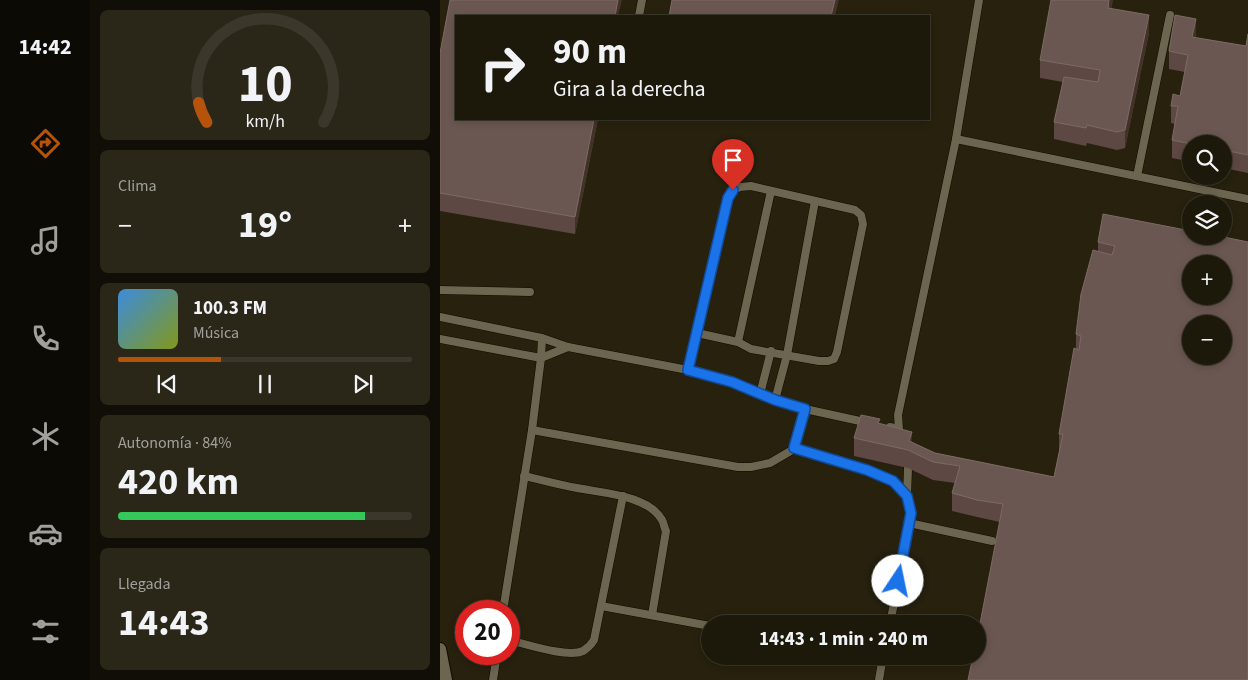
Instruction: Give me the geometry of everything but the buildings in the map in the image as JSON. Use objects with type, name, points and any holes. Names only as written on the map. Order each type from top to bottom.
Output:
[{"type":"street","points":[[440,650],[446,680]]},
{"type":"lane","points":[[639,15],[642,0]]},
{"type":"lane","points":[[440,317],[542,338],[568,347],[688,370],[732,382],[775,400],[805,409],[900,432],[898,414],[956,139],[979,0]]},
{"type":"lane","points":[[1137,176],[1170,15]]},
{"type":"lane","points":[[956,139],[1248,199]]},
{"type":"lane","points":[[688,370],[728,198],[733,190],[740,186],[751,186],[855,210],[860,215],[863,224],[834,359],[819,361],[751,349],[738,342],[697,334]]},
{"type":"lane","points":[[738,342],[771,191]]},
{"type":"lane","points":[[775,400],[787,355],[815,201]]},
{"type":"lane","points":[[440,290],[530,292]]},
{"type":"lane","points":[[505,600],[532,430],[542,338]]},
{"type":"lane","points":[[440,339],[541,358],[568,347]]},
{"type":"lane","points":[[760,394],[771,352]]},
{"type":"lane","points":[[532,430],[751,468],[770,463],[794,448],[805,409]]},
{"type":"lane","points":[[794,448],[867,470],[893,481],[907,496]]},
{"type":"lane","points":[[892,615],[911,513],[907,496],[908,468]]},
{"type":"lane","points":[[524,476],[623,496],[650,508],[662,519],[666,531],[652,615]]},
{"type":"lane","points":[[520,643],[565,653],[581,652],[588,648],[594,640],[623,496]]},
{"type":"lane","points":[[909,523],[992,542]]},
{"type":"lane","points":[[601,606],[701,624]]},
{"type":"lane","points":[[493,680],[495,665]]},
{"type":"lane","points":[[879,680],[882,665]]},
{"type":"route","points":[[733,190],[728,198],[688,370],[732,382],[775,400],[805,409],[794,448],[867,470],[893,481],[907,496],[911,513],[898,581]]}]
